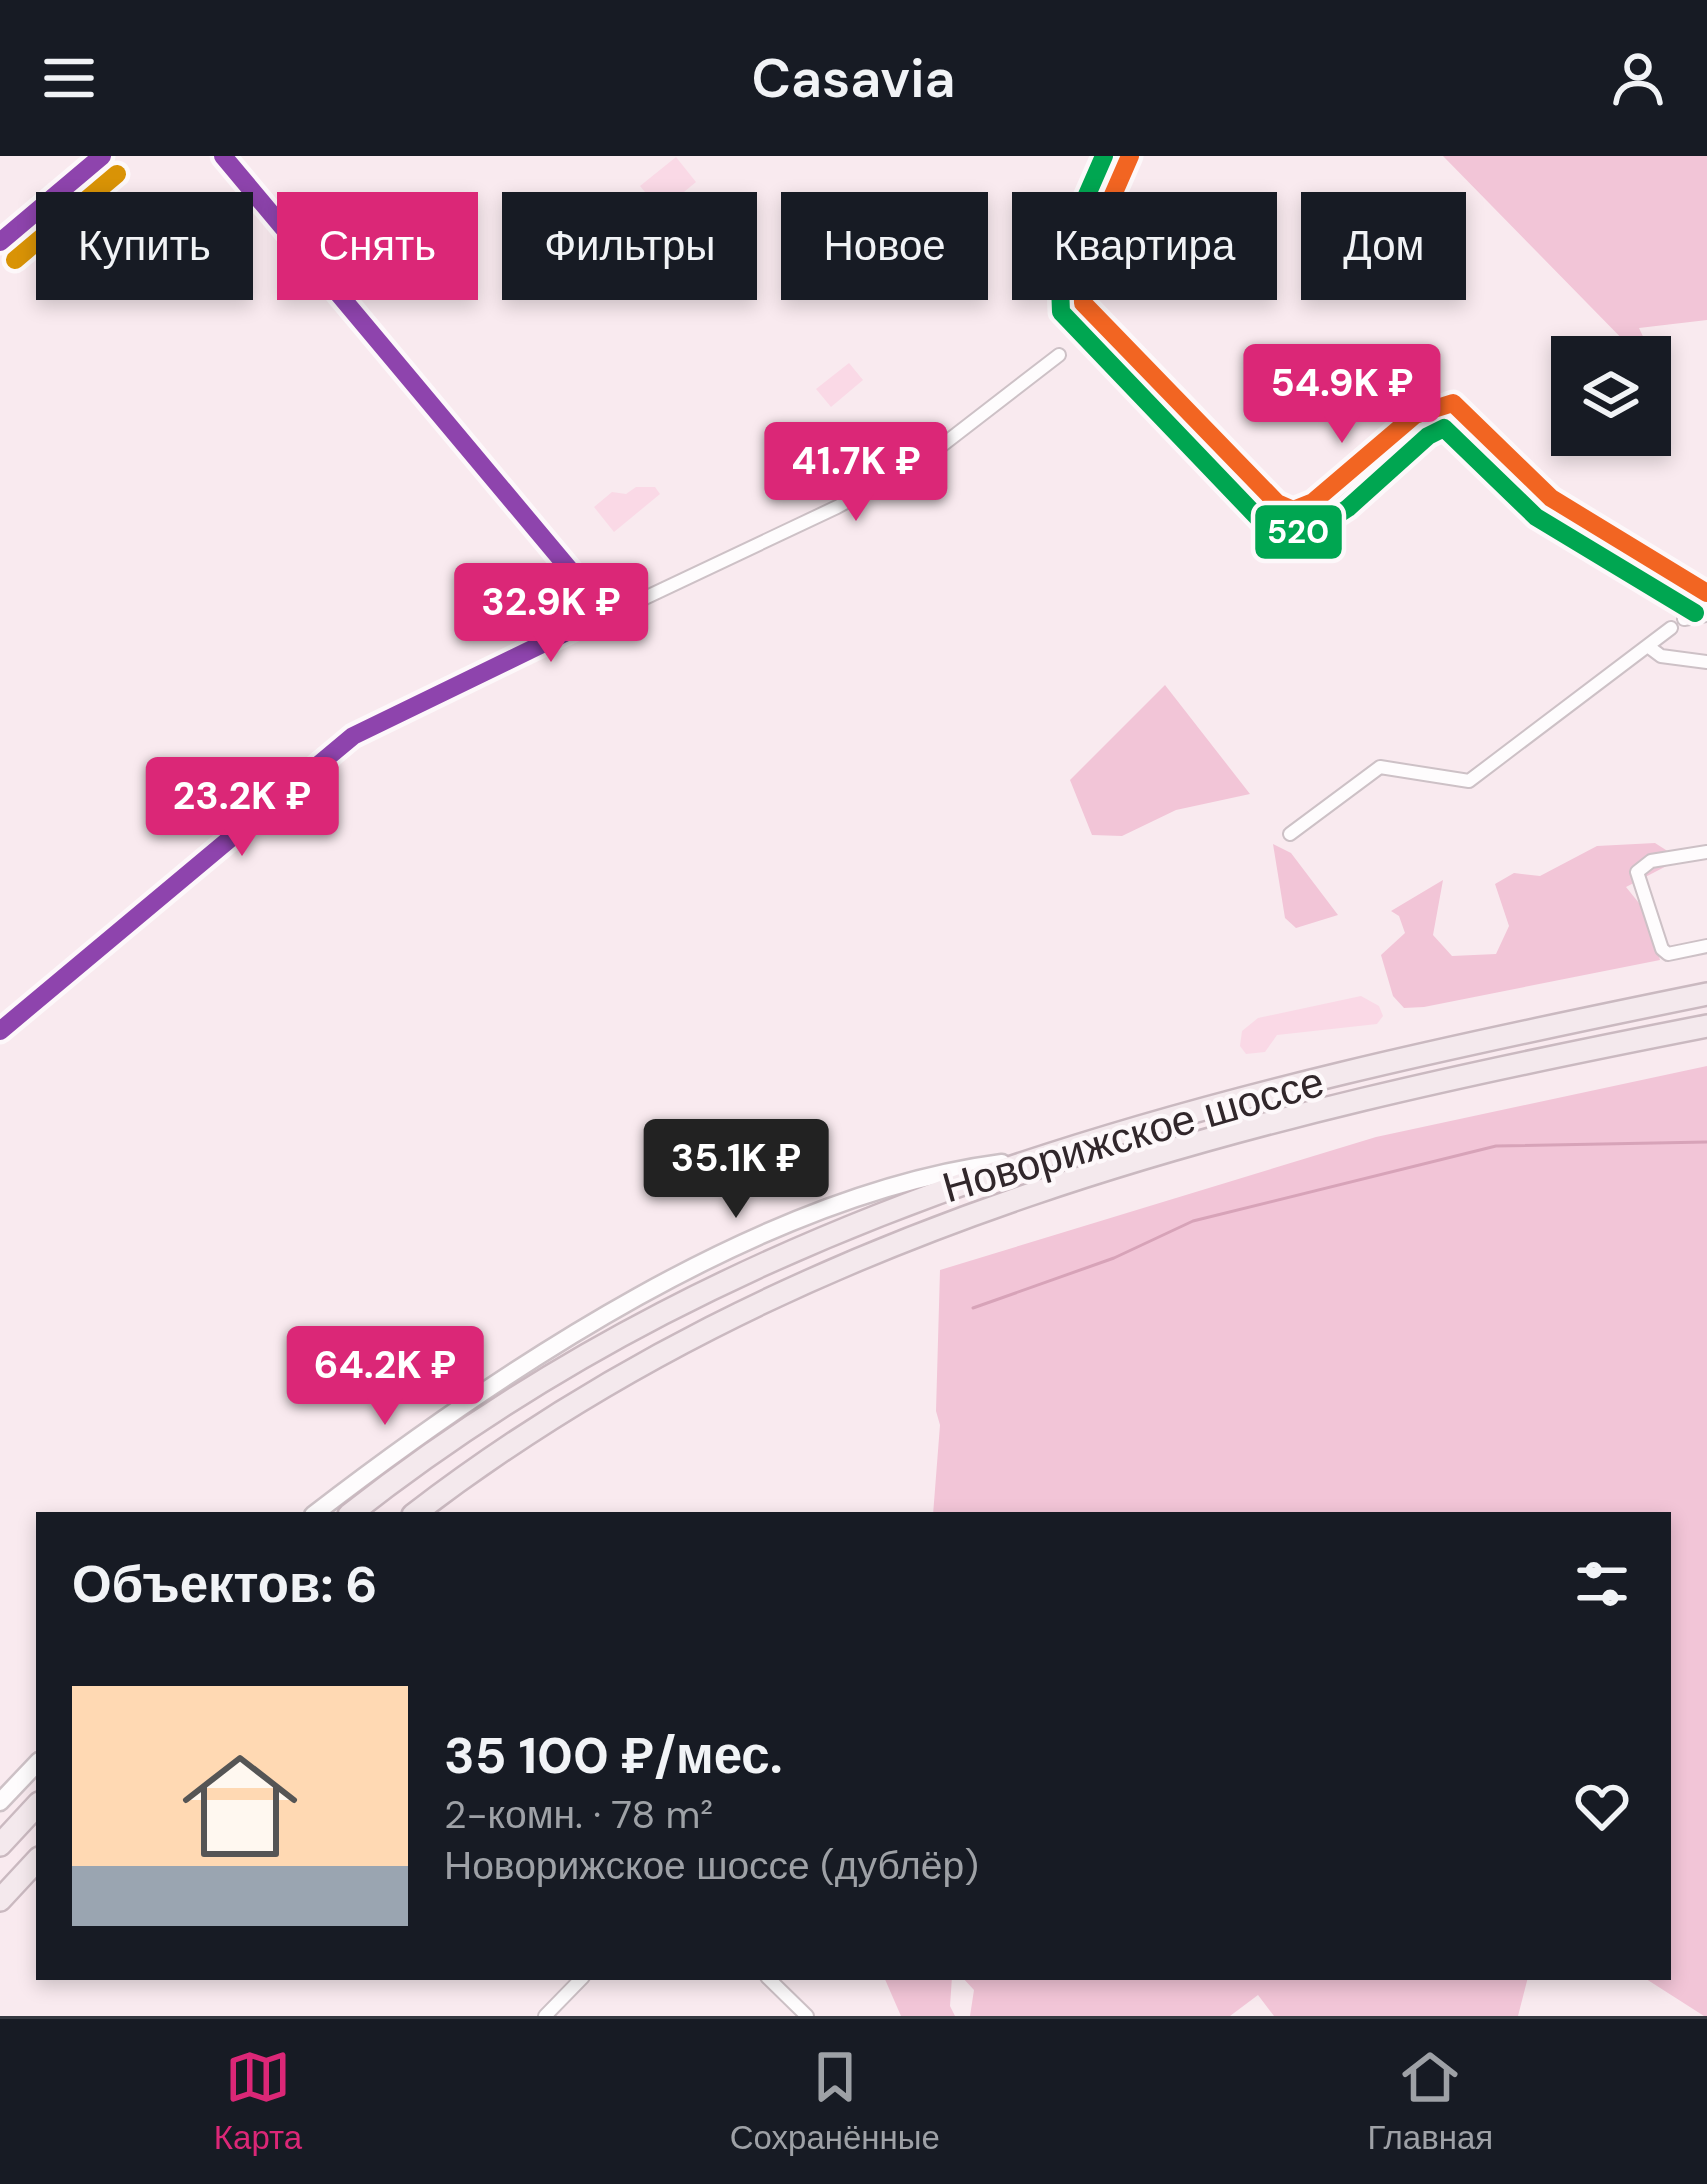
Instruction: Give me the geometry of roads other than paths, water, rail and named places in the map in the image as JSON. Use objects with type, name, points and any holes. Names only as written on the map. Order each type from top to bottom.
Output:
[{"type":"highway","name":"Новорижское шоссе","points":[[353,1512],[458,1435],[692,1295],[888,1208],[1021,1162],[1293,1084],[1707,994]]},
{"type":"highway","name":"Новорижское шоссе","points":[[416,1512],[515,1440],[639,1362],[754,1304],[902,1239],[1049,1187],[1252,1126],[1707,1026]]},
{"type":"highway","points":[[0,1846],[36,1807]]},
{"type":"highway","points":[[0,1900],[36,1861]]},
{"type":"street","points":[[0,242],[102,156]]},
{"type":"street","points":[[1130,156],[1082,266],[1083,303],[1276,503],[1293,510],[1317,502],[1425,410],[1454,403],[1519,472],[1562,506],[1707,593]]},
{"type":"street","points":[[0,1031],[353,736],[855,497],[923,460],[1059,356]]},
{"type":"street","points":[[1290,834],[1380,767],[1469,781],[1677,623],[1707,614]]},
{"type":"street","points":[[1648,646],[1661,656],[1707,662]]},
{"type":"street","points":[[1707,852],[1651,861],[1637,872],[1662,949],[1668,954],[1707,946]]},
{"type":"street","points":[[317,1512],[490,1384],[690,1270],[875,1194],[939,1174],[1021,1162]]},
{"type":"street","points":[[0,1802],[36,1764]]},
{"type":"street","points":[[544,2016],[580,1980]]},
{"type":"street","points":[[769,1980],[807,2016]]},
{"type":"waterway","points":[[973,1308],[1114,1258],[1193,1221],[1496,1146],[1707,1142]]}]
